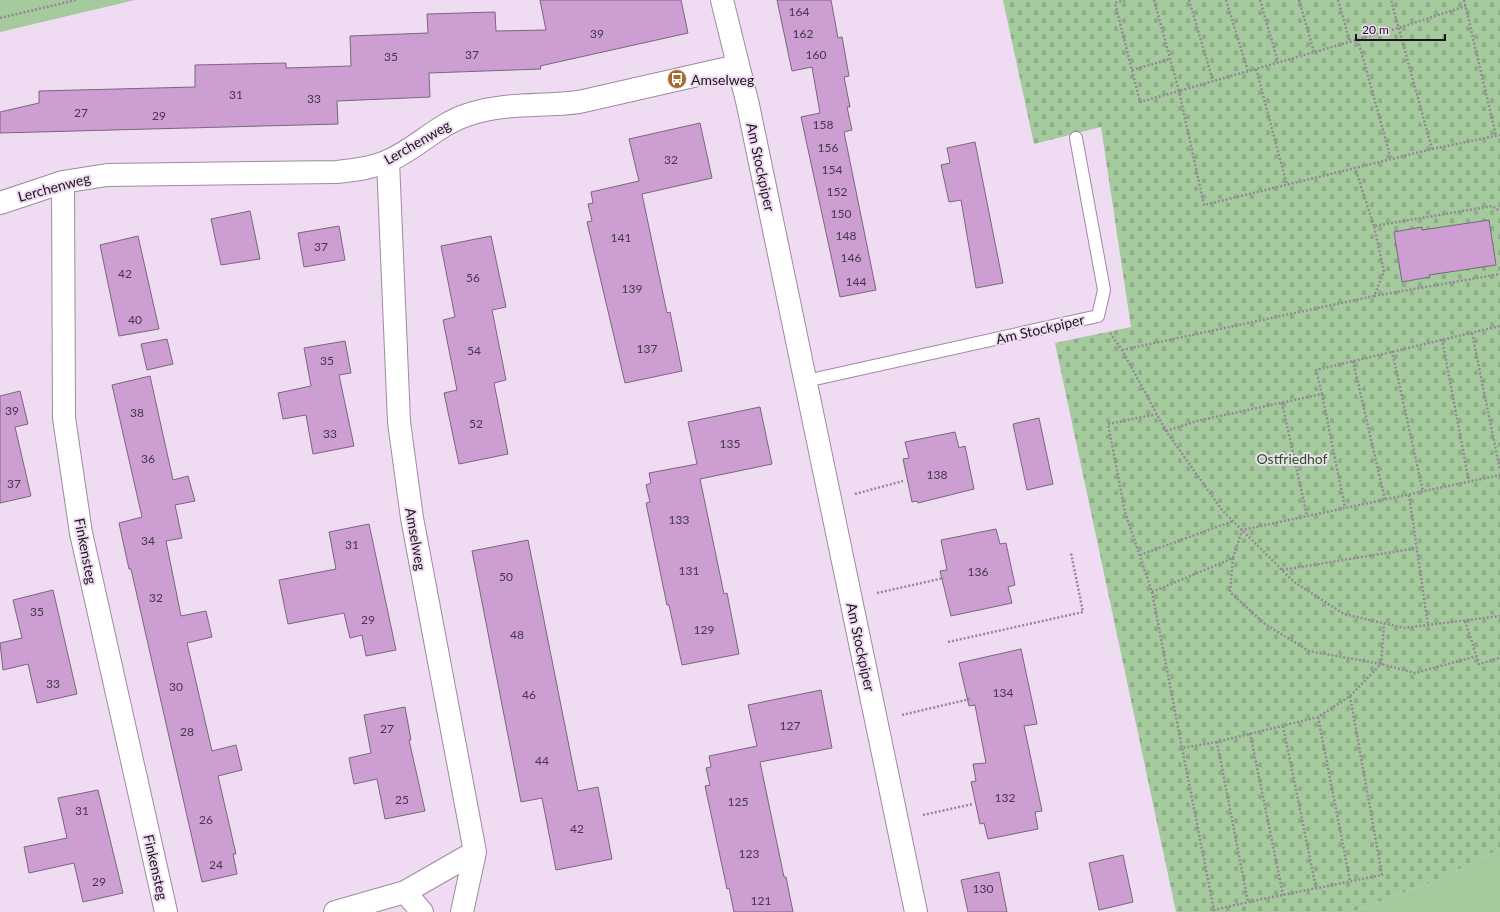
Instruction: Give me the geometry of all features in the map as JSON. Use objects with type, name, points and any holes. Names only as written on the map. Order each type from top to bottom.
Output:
[{"type":"street","name":"Am Stockpiper","points":[[722,0],[737,66],[748,105],[916,912]]},
{"type":"street","name":"Lerchenweg","points":[[0,203],[63,182],[106,174],[338,172],[360,170],[388,161],[432,132],[466,115],[514,105],[558,105],[579,102],[737,66]]},
{"type":"street","name":"Amselweg","points":[[388,161],[399,422],[412,518],[476,852],[462,912]]},
{"type":"street","name":"Finkensteg","points":[[63,182],[64,418],[81,533],[166,912]]},
{"type":"street","points":[[334,912],[405,892],[476,852]]},
{"type":"street","points":[[405,892],[422,912]]},
{"type":"lane","name":"Am Stockpiper","points":[[806,381],[1098,316],[1104,290],[1076,138]]},
{"type":"path","points":[[0,18],[76,0]]},
{"type":"path","points":[[1125,0],[1115,3],[1140,102],[1358,40],[1466,6]]},
{"type":"path","points":[[1154,0],[1179,91],[1204,205],[1391,159],[1500,135]]},
{"type":"path","points":[[1189,0],[1213,81]]},
{"type":"path","points":[[1226,0],[1248,71]]},
{"type":"path","points":[[1260,0],[1278,62]]},
{"type":"path","points":[[1299,0],[1314,52]]},
{"type":"path","points":[[1338,0],[1350,42]]},
{"type":"path","points":[[1391,0],[1432,150]]},
{"type":"path","points":[[1464,0],[1496,136]]},
{"type":"path","points":[[1358,40],[1391,159]]},
{"type":"path","points":[[1132,70],[1170,59]]},
{"type":"path","points":[[1256,69],[1287,185]]},
{"type":"path","points":[[1355,168],[1374,226],[1384,272],[1374,296]]},
{"type":"path","points":[[1374,226],[1492,206],[1500,211]]},
{"type":"path","points":[[1122,350],[1374,296],[1500,274]]},
{"type":"path","points":[[1098,316],[1122,350],[1166,431],[1222,510],[1294,582],[1344,614],[1404,628],[1500,616]]},
{"type":"path","points":[[1345,508],[1316,370],[1500,326]]},
{"type":"path","points":[[1472,333],[1500,470]]},
{"type":"path","points":[[1442,339],[1469,482]]},
{"type":"path","points":[[1392,351],[1423,492]]},
{"type":"path","points":[[1353,361],[1384,500]]},
{"type":"path","points":[[1166,431],[1197,421],[1322,394]]},
{"type":"path","points":[[1282,403],[1307,516]]},
{"type":"path","points":[[1157,414],[1108,424],[1125,512],[1152,592],[1214,910],[1382,874],[1350,696]]},
{"type":"path","points":[[1242,530],[1500,475]]},
{"type":"path","points":[[830,500],[903,481]]},
{"type":"path","points":[[1409,495],[1428,625]]},
{"type":"path","points":[[1140,555],[1233,521]]},
{"type":"path","points":[[1242,530],[1233,558],[1230,592],[1265,624],[1309,651],[1381,664],[1415,673],[1477,656]]},
{"type":"path","points":[[1282,570],[1417,548]]},
{"type":"path","points":[[948,642],[1083,612],[1071,554]]},
{"type":"path","points":[[1152,592],[1233,558]]},
{"type":"path","points":[[851,599],[944,578]]},
{"type":"path","points":[[1465,621],[1479,664],[1500,658]]},
{"type":"path","points":[[1182,748],[1216,742],[1318,717],[1350,696],[1381,664],[1384,624]]},
{"type":"path","points":[[876,720],[970,700]]},
{"type":"path","points":[[1318,717],[1350,881]]},
{"type":"path","points":[[1283,726],[1316,888]]},
{"type":"path","points":[[1250,733],[1283,895]]},
{"type":"path","points":[[1216,742],[1248,902]]},
{"type":"path","points":[[897,821],[973,804]]},
{"type":"green space","points":[[0,0],[135,0],[0,32]]},
{"type":"green space","name":"Ostfriedhof","points":[[1003,0],[1500,0],[1500,849],[1437,880],[1352,912],[1176,912],[1055,343],[1131,327],[1101,127],[1034,144]]},
{"type":"green space","points":[[1500,849],[1500,912],[1352,912],[1437,880]]},
{"type":"building","points":[[540,0],[681,0],[688,33],[540,66],[541,69],[429,73],[430,97],[337,101],[338,124],[0,133],[0,112],[39,103],[39,91],[195,87],[195,65],[286,63],[286,68],[351,66],[350,36],[428,33],[427,14],[495,12],[496,31],[546,30]]},
{"type":"building","points":[[777,0],[831,0],[838,38],[842,37],[849,76],[844,77],[850,107],[847,107],[852,130],[844,132],[876,290],[840,297],[801,117],[820,113],[812,67],[792,71]]},
{"type":"building","points":[[700,123],[712,178],[642,194],[667,313],[670,312],[682,371],[625,383],[587,222],[592,221],[588,204],[593,203],[591,192],[639,181],[629,139]]},
{"type":"building","points":[[975,142],[1003,283],[976,288],[961,200],[949,202],[941,165],[950,163],[947,148]]},
{"type":"building","points":[[250,211],[260,259],[221,265],[211,219]]},
{"type":"building","points":[[1489,220],[1496,265],[1429,275],[1430,277],[1402,282],[1394,232],[1422,227],[1422,230]]},
{"type":"building","points":[[339,226],[345,260],[304,267],[298,233]]},
{"type":"building","points":[[138,236],[159,329],[119,336],[100,245]]},
{"type":"building","points":[[491,236],[506,307],[492,310],[506,380],[494,383],[508,454],[459,464],[444,393],[457,390],[443,320],[455,317],[441,246]]},
{"type":"building","points":[[167,339],[173,364],[147,370],[141,344]]},
{"type":"building","points":[[345,341],[351,373],[339,375],[354,446],[313,454],[306,415],[283,419],[278,393],[311,386],[304,348]]},
{"type":"building","points":[[150,376],[173,480],[188,476],[195,501],[175,505],[182,538],[166,541],[181,616],[206,611],[212,637],[187,643],[212,751],[236,745],[242,770],[218,776],[236,854],[233,854],[237,874],[202,882],[131,569],[129,569],[119,523],[142,517],[112,385]]},
{"type":"building","points":[[20,391],[28,424],[15,427],[31,496],[0,503],[0,396]]},
{"type":"building","points":[[760,407],[772,464],[700,479],[724,594],[727,593],[739,654],[682,665],[669,605],[667,605],[646,503],[650,502],[646,485],[651,483],[649,473],[697,464],[688,422]]},
{"type":"building","points":[[1039,418],[1053,484],[1027,490],[1013,424]]},
{"type":"building","points":[[955,432],[959,448],[965,446],[974,489],[918,503],[917,501],[912,502],[903,459],[909,458],[905,442]]},
{"type":"building","points":[[369,524],[396,650],[366,656],[362,635],[350,638],[344,613],[288,624],[279,580],[336,569],[329,532]]},
{"type":"building","points":[[996,529],[1000,544],[1006,543],[1015,585],[1008,587],[1012,603],[951,616],[940,571],[947,570],[941,540]]},
{"type":"building","points":[[528,540],[578,791],[598,787],[612,859],[556,870],[542,798],[521,802],[472,551]]},
{"type":"building","points":[[53,590],[77,694],[37,703],[28,664],[3,670],[0,643],[22,638],[13,600]]},
{"type":"building","points":[[1021,649],[1037,724],[1024,726],[1042,811],[1035,812],[1038,829],[988,839],[984,823],[980,824],[971,782],[976,781],[973,764],[986,763],[975,705],[969,706],[959,663]]},
{"type":"building","points":[[821,690],[832,748],[760,762],[784,877],[786,877],[793,912],[734,912],[729,888],[727,889],[705,786],[710,785],[706,768],[711,767],[709,756],[757,746],[748,705]]},
{"type":"building","points":[[405,707],[411,740],[409,740],[425,811],[385,819],[377,779],[354,784],[349,758],[371,753],[364,715]]},
{"type":"building","points":[[98,790],[123,893],[83,902],[74,863],[29,873],[24,847],[67,838],[58,798]]},
{"type":"building","points":[[1123,855],[1133,902],[1099,910],[1089,863]]},
{"type":"building","points":[[999,872],[1007,912],[968,912],[961,880]]},
{"type":"place","name":"Amselweg","points":[[677,79]]}]
